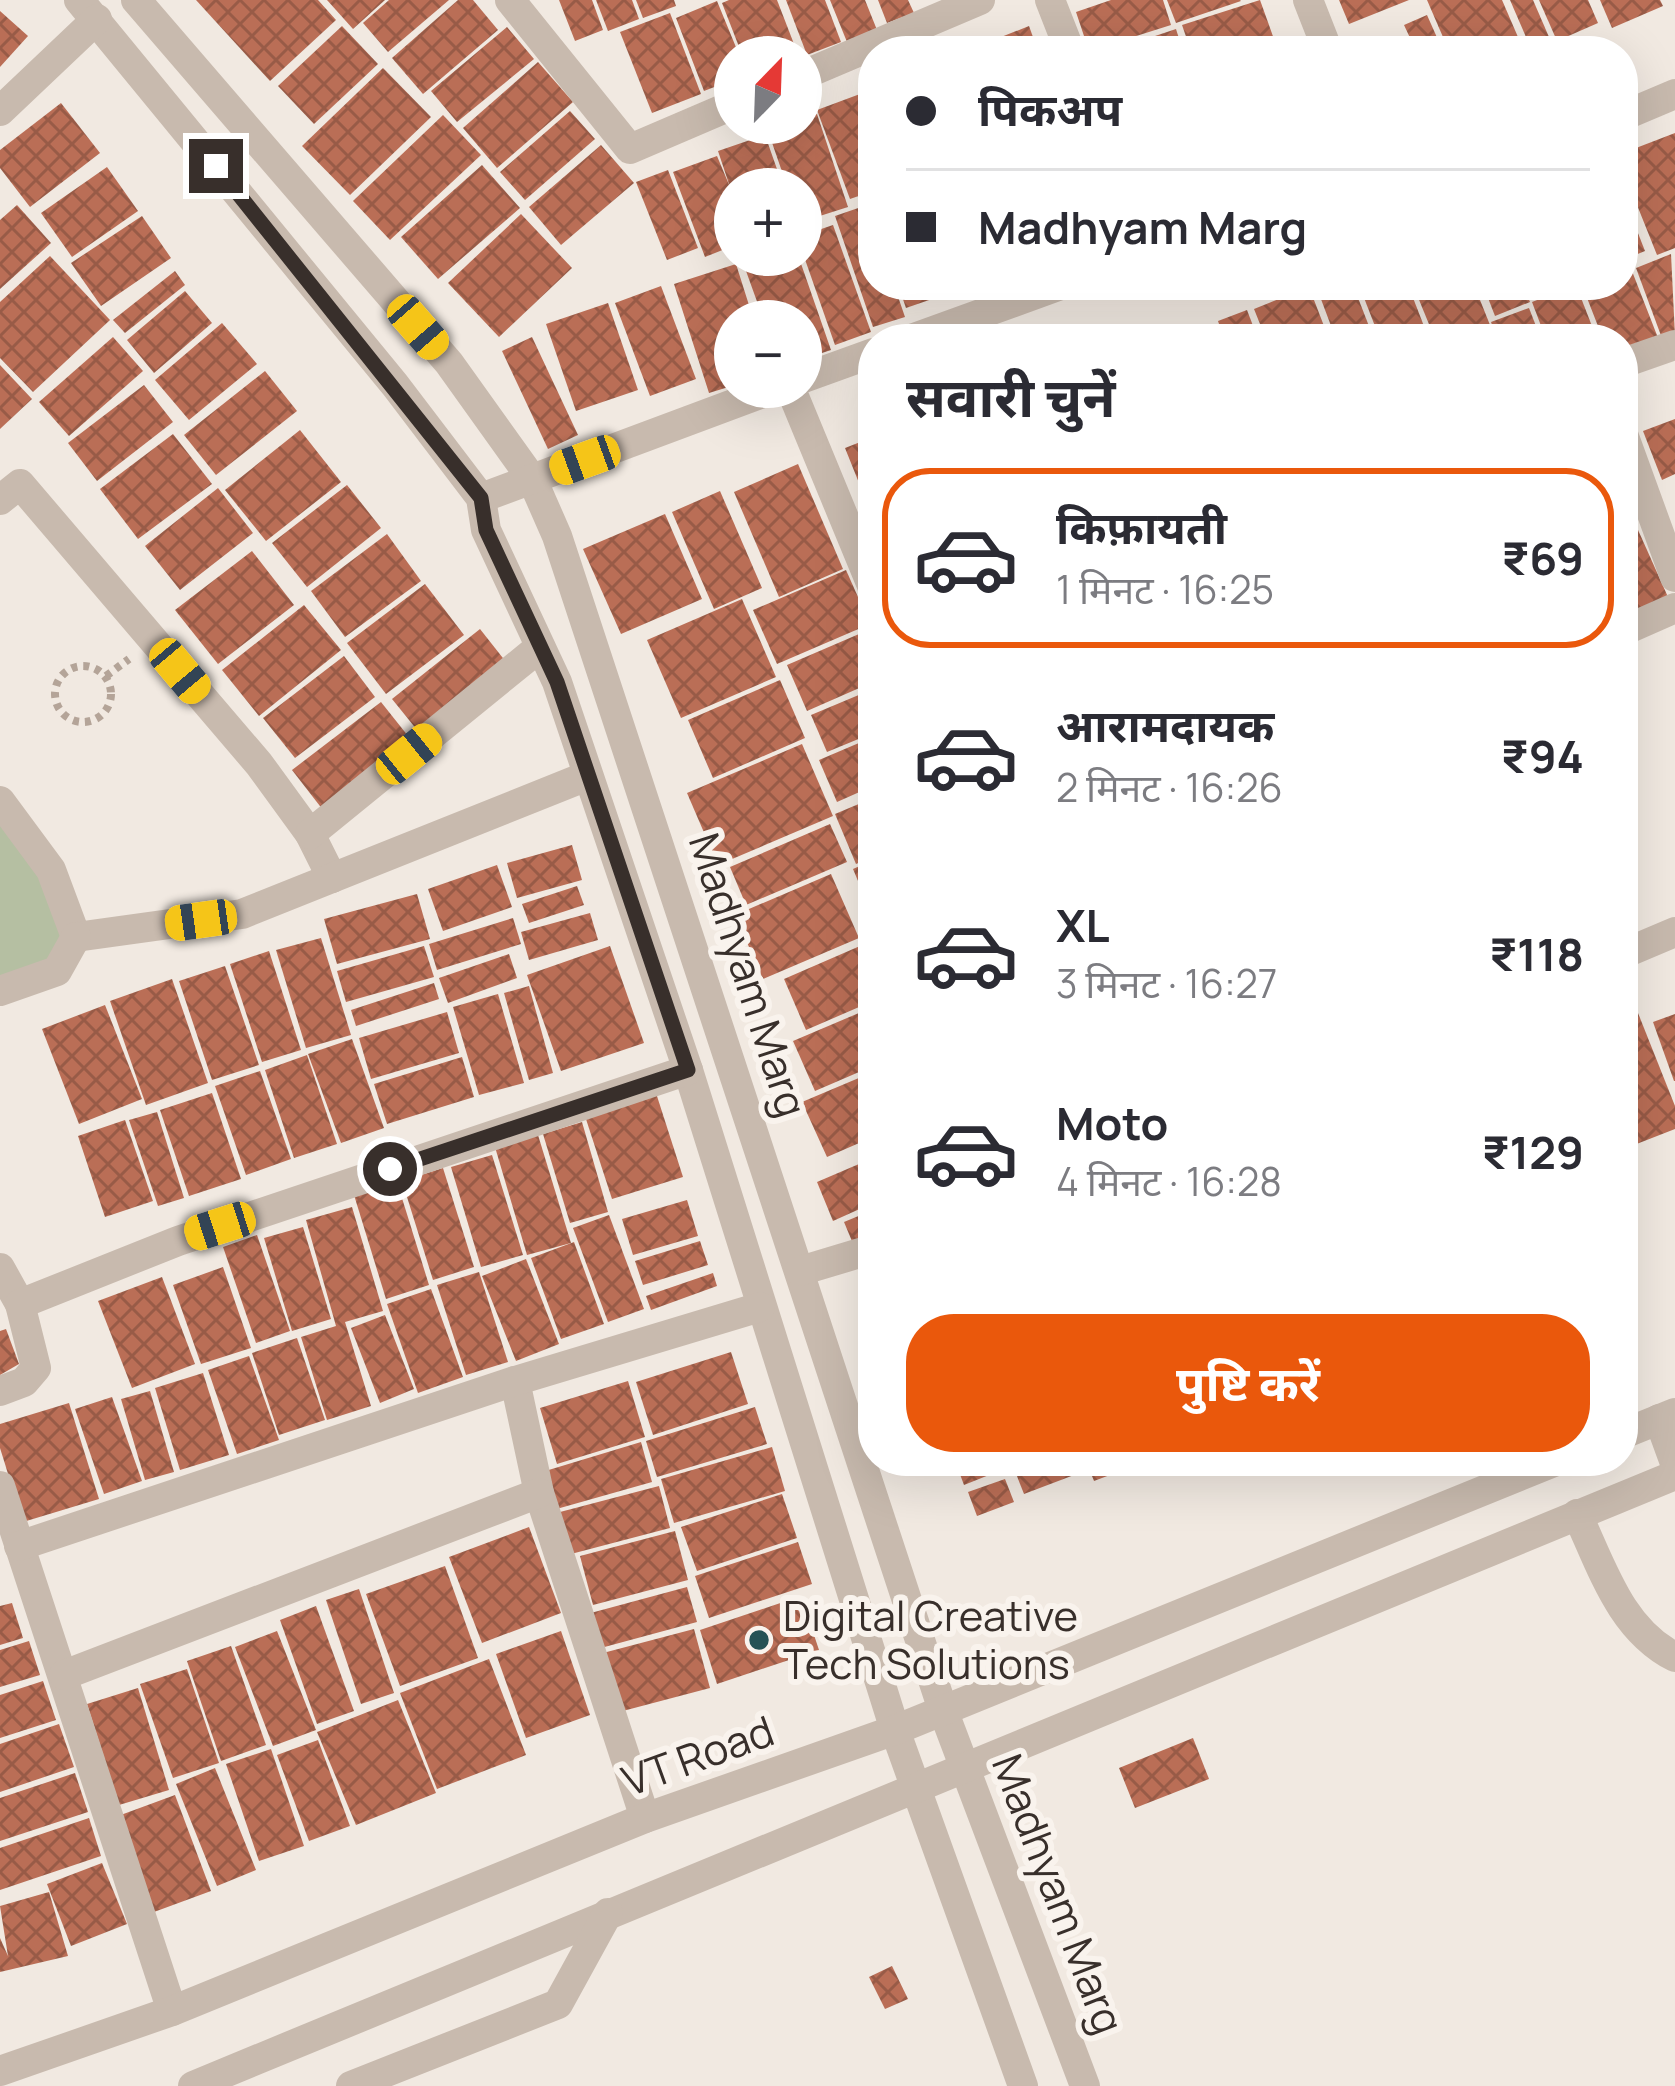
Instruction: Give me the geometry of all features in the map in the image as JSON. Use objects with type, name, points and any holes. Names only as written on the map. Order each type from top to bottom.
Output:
[{"type":"street","name":"Madhyam Marg","points":[[136,0],[449,363],[532,479],[557,536],[858,1449]]},
{"type":"street","points":[[510,0],[630,149],[714,113]]},
{"type":"street","points":[[895,36],[980,0]]},
{"type":"street","points":[[1050,0],[1064,36]]},
{"type":"street","points":[[1308,0],[1322,36]]},
{"type":"street","name":"Madhyam Marg","points":[[88,10],[481,498],[486,530],[540,646],[688,1070],[895,1730],[1023,2086]]},
{"type":"street","points":[[0,111],[88,10]]},
{"type":"street","points":[[822,67],[858,52]]},
{"type":"street","points":[[1638,110],[1675,94]]},
{"type":"street","points":[[953,324],[1019,300]]},
{"type":"street","points":[[1638,358],[1675,345]]},
{"type":"street","points":[[822,371],[858,358]]},
{"type":"street","points":[[481,498],[722,408]]},
{"type":"street","points":[[799,408],[858,552]]},
{"type":"street","points":[[1638,475],[1675,577]]},
{"type":"street","points":[[0,500],[20,484],[260,764],[310,834],[332,878]]},
{"type":"street","points":[[1638,624],[1675,608]]},
{"type":"street","points":[[310,834],[540,646]]},
{"type":"street","points":[[76,938],[242,914],[587,776]]},
{"type":"street","points":[[0,801],[51,871],[76,938]]},
{"type":"street","points":[[1638,948],[1675,932]]},
{"type":"street","points":[[0,991],[57,970],[76,938]]},
{"type":"street","points":[[20,1304],[178,1240],[688,1070]]},
{"type":"street","points":[[800,1271],[858,1254]]},
{"type":"street","points":[[0,1268],[20,1304],[36,1368],[24,1382],[0,1391]]},
{"type":"street","points":[[19,1546],[515,1381],[760,1307]]},
{"type":"street","points":[[515,1381],[539,1493],[645,1818]]},
{"type":"street","points":[[1638,1428],[1667,1416],[1675,1463]]},
{"type":"street","points":[[193,2086],[1675,1475]]},
{"type":"street","name":"Madhyam Marg","points":[[867,1476],[943,1710],[1085,2086]]},
{"type":"street","name":"VT Road","points":[[0,2071],[172,2011],[645,1818],[895,1730],[1519,1476]]},
{"type":"street","points":[[0,1486],[172,2011]]},
{"type":"street","points":[[64,1675],[539,1493]]},
{"type":"street","points":[[1577,1514],[1629,1619],[1643,1638],[1675,1657]]},
{"type":"street","points":[[351,2086],[558,2004],[608,1912]]},
{"type":"path","points":[[72,668],[99,670],[110,685],[110,704],[99,718],[71,720],[58,707],[58,681],[72,668]]},
{"type":"green space","points":[[0,801],[76,937],[0,995]]},
{"type":"building","points":[[196,0],[318,0],[336,20],[270,81]]},
{"type":"building","points":[[327,0],[385,0],[353,29]]},
{"type":"building","points":[[389,0],[449,0],[388,52],[363,23]]},
{"type":"building","points":[[458,0],[473,0],[498,30],[423,94],[392,58]]},
{"type":"building","points":[[559,0],[592,0],[603,30],[575,41]]},
{"type":"building","points":[[596,0],[632,0],[639,19],[608,31]]},
{"type":"building","points":[[636,0],[674,0],[676,6],[643,18]]},
{"type":"building","points":[[777,0],[791,36],[735,36],[722,3]]},
{"type":"building","points":[[786,0],[825,0],[841,42],[822,49],[822,36],[800,36]]},
{"type":"building","points":[[830,0],[865,0],[877,30],[847,42]]},
{"type":"building","points":[[878,0],[908,0],[914,13],[887,23]]},
{"type":"building","points":[[1111,0],[1163,0],[1171,25],[1136,36],[1084,36],[1076,12]]},
{"type":"building","points":[[1167,0],[1240,0],[1241,1],[1176,23]]},
{"type":"building","points":[[1260,0],[1273,36],[1186,36],[1182,25]]},
{"type":"building","points":[[1339,0],[1409,0],[1349,24]]},
{"type":"building","points":[[1427,0],[1502,0],[1518,36],[1443,36]]},
{"type":"building","points":[[1510,0],[1533,0],[1549,36],[1526,36]]},
{"type":"building","points":[[1539,0],[1588,0],[1598,23],[1568,36],[1555,36]]},
{"type":"building","points":[[1600,0],[1660,0],[1663,6],[1612,28]]},
{"type":"building","points":[[717,1],[731,36],[714,36],[714,87],[704,91],[676,18]]},
{"type":"building","points":[[0,11],[28,36],[0,67]]},
{"type":"building","points":[[670,13],[701,94],[652,113],[620,32]]},
{"type":"building","points":[[1427,15],[1436,36],[1409,36],[1404,25]]},
{"type":"building","points":[[342,26],[378,64],[314,124],[278,86]]},
{"type":"building","points":[[1029,26],[1033,36],[1004,36]]},
{"type":"building","points":[[507,27],[534,59],[457,122],[431,91]]},
{"type":"building","points":[[538,62],[573,102],[497,168],[463,128]]},
{"type":"building","points":[[383,68],[431,117],[350,195],[302,146]]},
{"type":"building","points":[[858,95],[858,196],[850,199],[822,123],[822,108]]},
{"type":"building","points":[[61,103],[100,153],[30,207],[0,168],[0,150]]},
{"type":"building","points":[[570,111],[595,139],[525,200],[500,172]]},
{"type":"building","points":[[443,115],[481,155],[390,240],[353,201]]},
{"type":"building","points":[[822,129],[848,207],[822,215],[822,168],[781,168],[772,144],[822,144]]},
{"type":"building","points":[[1675,133],[1675,248],[1657,255],[1638,208],[1638,147]]},
{"type":"building","points":[[739,144],[768,144],[777,168],[724,168],[718,151]]},
{"type":"building","points":[[601,145],[634,183],[561,245],[529,207]]},
{"type":"building","points":[[717,156],[722,168],[714,168],[714,253],[705,257],[673,172]]},
{"type":"building","points":[[482,165],[520,208],[438,279],[401,237]]},
{"type":"building","points":[[107,167],[138,211],[72,257],[41,213]]},
{"type":"building","points":[[668,170],[698,248],[667,260],[636,182]]},
{"type":"building","points":[[17,205],[51,243],[0,289],[0,220]]},
{"type":"building","points":[[858,208],[858,283],[835,216]]},
{"type":"building","points":[[521,214],[572,268],[499,337],[448,283]]},
{"type":"building","points":[[142,216],[171,258],[101,306],[71,263]]},
{"type":"building","points":[[833,225],[868,324],[858,324],[858,337],[835,345],[811,276],[822,276],[822,229]]},
{"type":"building","points":[[1671,254],[1675,336],[1663,341],[1638,267]]},
{"type":"building","points":[[50,256],[110,320],[33,392],[0,358],[0,302]]},
{"type":"building","points":[[175,271],[185,285],[125,333],[113,320]]},
{"type":"building","points":[[714,271],[714,276],[740,276],[747,300],[714,300],[714,391],[709,393],[674,284]]},
{"type":"building","points":[[748,276],[805,276],[814,300],[756,300]]},
{"type":"building","points":[[661,286],[696,379],[650,396],[615,303]]},
{"type":"building","points":[[1638,287],[1660,343],[1638,351],[1638,324],[1597,324],[1588,300],[1638,300]]},
{"type":"building","points":[[185,291],[212,323],[154,373],[127,340]]},
{"type":"building","points":[[864,300],[899,300],[905,317],[872,324]]},
{"type":"building","points":[[903,300],[929,300],[906,308]]},
{"type":"building","points":[[1276,300],[1314,300],[1323,324],[1260,324],[1254,309]]},
{"type":"building","points":[[1321,300],[1359,300],[1368,324],[1330,324]]},
{"type":"building","points":[[1365,300],[1414,300],[1423,324],[1374,324]]},
{"type":"building","points":[[1419,300],[1480,300],[1490,324],[1429,324]]},
{"type":"building","points":[[1489,300],[1529,300],[1530,302],[1495,316]]},
{"type":"building","points":[[1582,300],[1591,324],[1540,324],[1532,302]]},
{"type":"building","points":[[608,303],[638,390],[576,411],[546,324]]},
{"type":"building","points":[[1529,308],[1535,324],[1492,324]]},
{"type":"building","points":[[1247,310],[1252,324],[1219,324]]},
{"type":"building","points":[[222,323],[257,364],[189,420],[155,380]]},
{"type":"building","points":[[822,324],[831,350],[822,353]]},
{"type":"building","points":[[113,337],[143,371],[69,436],[39,402]]},
{"type":"building","points":[[532,337],[578,435],[548,449],[502,351]]},
{"type":"building","points":[[0,365],[32,399],[0,429]]},
{"type":"building","points":[[265,371],[297,411],[216,475],[184,435]]},
{"type":"building","points":[[144,385],[173,422],[97,481],[68,443]]},
{"type":"building","points":[[1675,419],[1675,474],[1662,480],[1643,431]]},
{"type":"building","points":[[300,430],[341,482],[266,541],[225,490]]},
{"type":"building","points":[[173,434],[212,484],[138,539],[100,489]]},
{"type":"building","points":[[858,443],[858,480],[845,448]]},
{"type":"building","points":[[798,464],[843,569],[779,597],[734,492]]},
{"type":"building","points":[[347,485],[381,528],[307,587],[272,543]]},
{"type":"building","points":[[218,488],[253,533],[180,590],[145,546]]},
{"type":"building","points":[[720,491],[762,588],[714,609],[672,512]]},
{"type":"building","points":[[665,514],[702,599],[621,634],[583,549]]},
{"type":"building","points":[[1638,530],[1672,606],[1638,621]]},
{"type":"building","points":[[387,534],[421,581],[345,637],[311,591]]},
{"type":"building","points":[[252,551],[294,605],[218,664],[175,610]]},
{"type":"building","points":[[846,570],[858,597],[858,629],[777,664],[753,610]]},
{"type":"building","points":[[425,584],[464,635],[386,694],[347,643]]},
{"type":"building","points":[[742,599],[776,677],[681,718],[647,640]]},
{"type":"building","points":[[304,605],[341,650],[259,716],[222,670]]},
{"type":"building","points":[[480,629],[510,667],[422,736],[392,699]]},
{"type":"building","points":[[858,634],[858,689],[807,711],[787,665]]},
{"type":"building","points":[[344,656],[375,697],[295,758],[263,718]]},
{"type":"building","points":[[780,680],[805,738],[713,778],[688,720]]},
{"type":"building","points":[[858,695],[858,739],[827,752],[811,715]]},
{"type":"building","points":[[381,702],[412,741],[323,810],[292,770]]},
{"type":"building","points":[[858,743],[858,793],[837,802],[819,760]]},
{"type":"building","points":[[802,744],[833,816],[718,865],[687,793]]},
{"type":"building","points":[[858,804],[858,863],[856,864],[835,814]]},
{"type":"building","points":[[830,824],[847,862],[746,905],[730,867]]},
{"type":"building","points":[[572,845],[582,880],[517,898],[507,863]]},
{"type":"building","points":[[497,865],[512,907],[443,931],[428,889]]},
{"type":"building","points":[[831,874],[858,938],[763,979],[735,915]]},
{"type":"building","points":[[577,886],[584,905],[529,923],[522,904]]},
{"type":"building","points":[[417,894],[430,939],[337,964],[324,919]]},
{"type":"building","points":[[590,913],[598,940],[529,960],[521,932]]},
{"type":"building","points":[[513,918],[521,944],[437,970],[429,944]]},
{"type":"building","points":[[321,938],[351,1035],[306,1048],[276,950]]},
{"type":"building","points":[[424,946],[434,977],[346,1002],[337,971]]},
{"type":"building","points":[[610,946],[644,1043],[561,1071],[527,975]]},
{"type":"building","points":[[858,947],[858,1007],[806,1030],[784,979]]},
{"type":"building","points":[[269,951],[301,1050],[262,1062],[230,964]]},
{"type":"building","points":[[509,954],[517,978],[448,1003],[439,978]]},
{"type":"building","points":[[225,966],[259,1065],[212,1080],[179,981]]},
{"type":"building","points":[[172,979],[208,1083],[146,1105],[110,1001]]},
{"type":"building","points":[[434,983],[439,999],[356,1026],[351,1010]]},
{"type":"building","points":[[529,986],[553,1073],[529,1080],[504,993]]},
{"type":"building","points":[[498,994],[524,1083],[479,1095],[453,1007]]},
{"type":"building","points":[[105,1005],[142,1099],[79,1124],[42,1029]]},
{"type":"building","points":[[447,1012],[459,1053],[371,1079],[359,1038]]},
{"type":"building","points":[[858,1013],[858,1072],[815,1091],[793,1041]]},
{"type":"building","points":[[1638,1013],[1675,1106],[1675,1129],[1638,1143]]},
{"type":"building","points":[[1675,1014],[1675,1081],[1674,1081],[1653,1022]]},
{"type":"building","points":[[352,1039],[384,1128],[341,1143],[308,1054]]},
{"type":"building","points":[[307,1055],[337,1144],[294,1158],[265,1070]]},
{"type":"building","points":[[462,1057],[474,1097],[387,1124],[374,1084]]},
{"type":"building","points":[[260,1071],[291,1159],[246,1175],[215,1086]]},
{"type":"building","points":[[858,1078],[858,1144],[827,1157],[802,1102]]},
{"type":"building","points":[[212,1093],[241,1179],[189,1196],[160,1110]]},
{"type":"building","points":[[656,1093],[683,1177],[612,1199],[585,1116]]},
{"type":"building","points":[[157,1112],[184,1198],[158,1206],[129,1120]]},
{"type":"building","points":[[125,1120],[153,1201],[105,1217],[78,1136]]},
{"type":"building","points":[[582,1122],[608,1212],[570,1223],[543,1134]]},
{"type":"building","points":[[538,1135],[571,1243],[527,1255],[495,1147]]},
{"type":"building","points":[[492,1155],[523,1255],[481,1267],[451,1167]]},
{"type":"building","points":[[858,1164],[858,1210],[833,1221],[817,1182]]},
{"type":"building","points":[[443,1168],[474,1267],[433,1280],[402,1181]]},
{"type":"building","points":[[397,1182],[429,1285],[386,1299],[354,1195]]},
{"type":"building","points":[[687,1200],[698,1236],[633,1255],[622,1219]]},
{"type":"building","points":[[352,1207],[383,1311],[345,1322],[371,1406],[327,1420],[301,1337],[336,1326],[306,1220]]},
{"type":"building","points":[[609,1215],[644,1309],[608,1322],[573,1228]]},
{"type":"building","points":[[858,1216],[858,1244],[854,1246],[844,1222]]},
{"type":"building","points":[[303,1227],[331,1319],[292,1331],[264,1238]]},
{"type":"building","points":[[257,1235],[290,1331],[256,1343],[223,1247]]},
{"type":"building","points":[[700,1241],[708,1265],[643,1285],[635,1261]]},
{"type":"building","points":[[574,1242],[604,1324],[561,1339],[531,1258]]},
{"type":"building","points":[[526,1259],[559,1344],[516,1361],[482,1276]]},
{"type":"building","points":[[223,1267],[251,1348],[201,1364],[173,1285]]},
{"type":"building","points":[[479,1272],[508,1362],[466,1375],[437,1285]]},
{"type":"building","points":[[713,1273],[717,1286],[651,1310],[646,1296]]},
{"type":"building","points":[[162,1277],[195,1364],[132,1388],[98,1301]]},
{"type":"building","points":[[431,1289],[463,1377],[418,1393],[387,1304]]},
{"type":"building","points":[[385,1315],[414,1389],[380,1403],[351,1328]]},
{"type":"building","points":[[6,1329],[19,1364],[0,1375],[0,1331]]},
{"type":"building","points":[[297,1338],[325,1420],[279,1435],[252,1353]]},
{"type":"building","points":[[731,1352],[748,1404],[653,1435],[636,1382]]},
{"type":"building","points":[[249,1356],[279,1440],[237,1454],[208,1370]]},
{"type":"building","points":[[203,1373],[229,1455],[180,1470],[155,1388]]},
{"type":"building","points":[[628,1381],[645,1437],[557,1464],[540,1408]]},
{"type":"building","points":[[150,1391],[174,1472],[145,1480],[121,1399]]},
{"type":"building","points":[[112,1397],[142,1481],[104,1494],[75,1409]]},
{"type":"building","points":[[69,1403],[99,1499],[23,1522],[0,1448],[0,1424]]},
{"type":"building","points":[[755,1407],[767,1444],[657,1477],[646,1441]]},
{"type":"building","points":[[641,1442],[652,1482],[553,1510],[542,1472]]},
{"type":"building","points":[[772,1447],[785,1491],[674,1523],[661,1479]]},
{"type":"building","points":[[961,1476],[986,1476],[964,1485]]},
{"type":"building","points":[[1017,1476],[1071,1476],[1024,1494]]},
{"type":"building","points":[[1005,1479],[1014,1502],[977,1516],[968,1492]]},
{"type":"building","points":[[659,1486],[670,1528],[571,1554],[560,1512]]},
{"type":"building","points":[[782,1494],[797,1538],[697,1571],[681,1527]]},
{"type":"building","points":[[529,1527],[561,1613],[482,1643],[449,1557]]},
{"type":"building","points":[[675,1531],[688,1580],[593,1605],[580,1556]]},
{"type":"building","points":[[798,1542],[812,1584],[709,1618],[695,1576]]},
{"type":"building","points":[[445,1566],[478,1658],[400,1686],[366,1594]]},
{"type":"building","points":[[687,1587],[697,1622],[597,1649],[587,1614]]},
{"type":"building","points":[[359,1589],[394,1693],[361,1704],[326,1600]]},
{"type":"building","name":"Digital Creative Tech Solutions","points":[[801,1596],[819,1650],[717,1684],[700,1630]]},
{"type":"building","points":[[12,1603],[23,1638],[0,1645],[0,1606]]},
{"type":"building","points":[[316,1606],[354,1711],[317,1724],[280,1620]]},
{"type":"building","points":[[694,1629],[710,1688],[619,1712],[603,1653]]},
{"type":"building","points":[[277,1631],[316,1730],[273,1746],[235,1647]]},
{"type":"building","points":[[561,1631],[590,1715],[526,1738],[496,1654]]},
{"type":"building","points":[[29,1641],[40,1675],[0,1687],[0,1650]]},
{"type":"building","points":[[231,1646],[266,1745],[221,1761],[187,1661]]},
{"type":"building","points":[[489,1659],[526,1755],[437,1789],[400,1693]]},
{"type":"building","points":[[187,1669],[219,1763],[173,1778],[140,1684]]},
{"type":"building","points":[[43,1681],[56,1720],[0,1738],[0,1695]]},
{"type":"building","points":[[138,1688],[169,1790],[119,1805],[87,1704]]},
{"type":"building","points":[[398,1700],[436,1793],[356,1825],[317,1732]]},
{"type":"building","points":[[59,1724],[74,1767],[0,1792],[0,1744]]},
{"type":"building","points":[[1193,1738],[1209,1779],[1135,1808],[1119,1768]]},
{"type":"building","points":[[318,1740],[350,1826],[309,1841],[277,1755]]},
{"type":"building","points":[[271,1749],[304,1846],[259,1861],[226,1764]]},
{"type":"building","points":[[215,1768],[256,1870],[217,1886],[176,1784]]},
{"type":"building","points":[[75,1773],[88,1812],[0,1841],[0,1798]]},
{"type":"building","points":[[175,1795],[211,1891],[154,1912],[118,1816]]},
{"type":"building","points":[[89,1818],[101,1856],[0,1890],[0,1848]]},
{"type":"building","points":[[102,1863],[127,1924],[71,1946],[47,1884]]},
{"type":"building","points":[[49,1892],[68,1956],[0,1972],[0,1938],[8,1956],[0,1906]]},
{"type":"building","points":[[892,1966],[908,1999],[885,2009],[869,1977]]},
{"type":"place","name":"Digital Creative Tech Solutions","points":[[759,1640]]},
{"type":"route","points":[[216,166],[481,498],[486,530],[557,682],[688,1070],[390,1169]]}]
